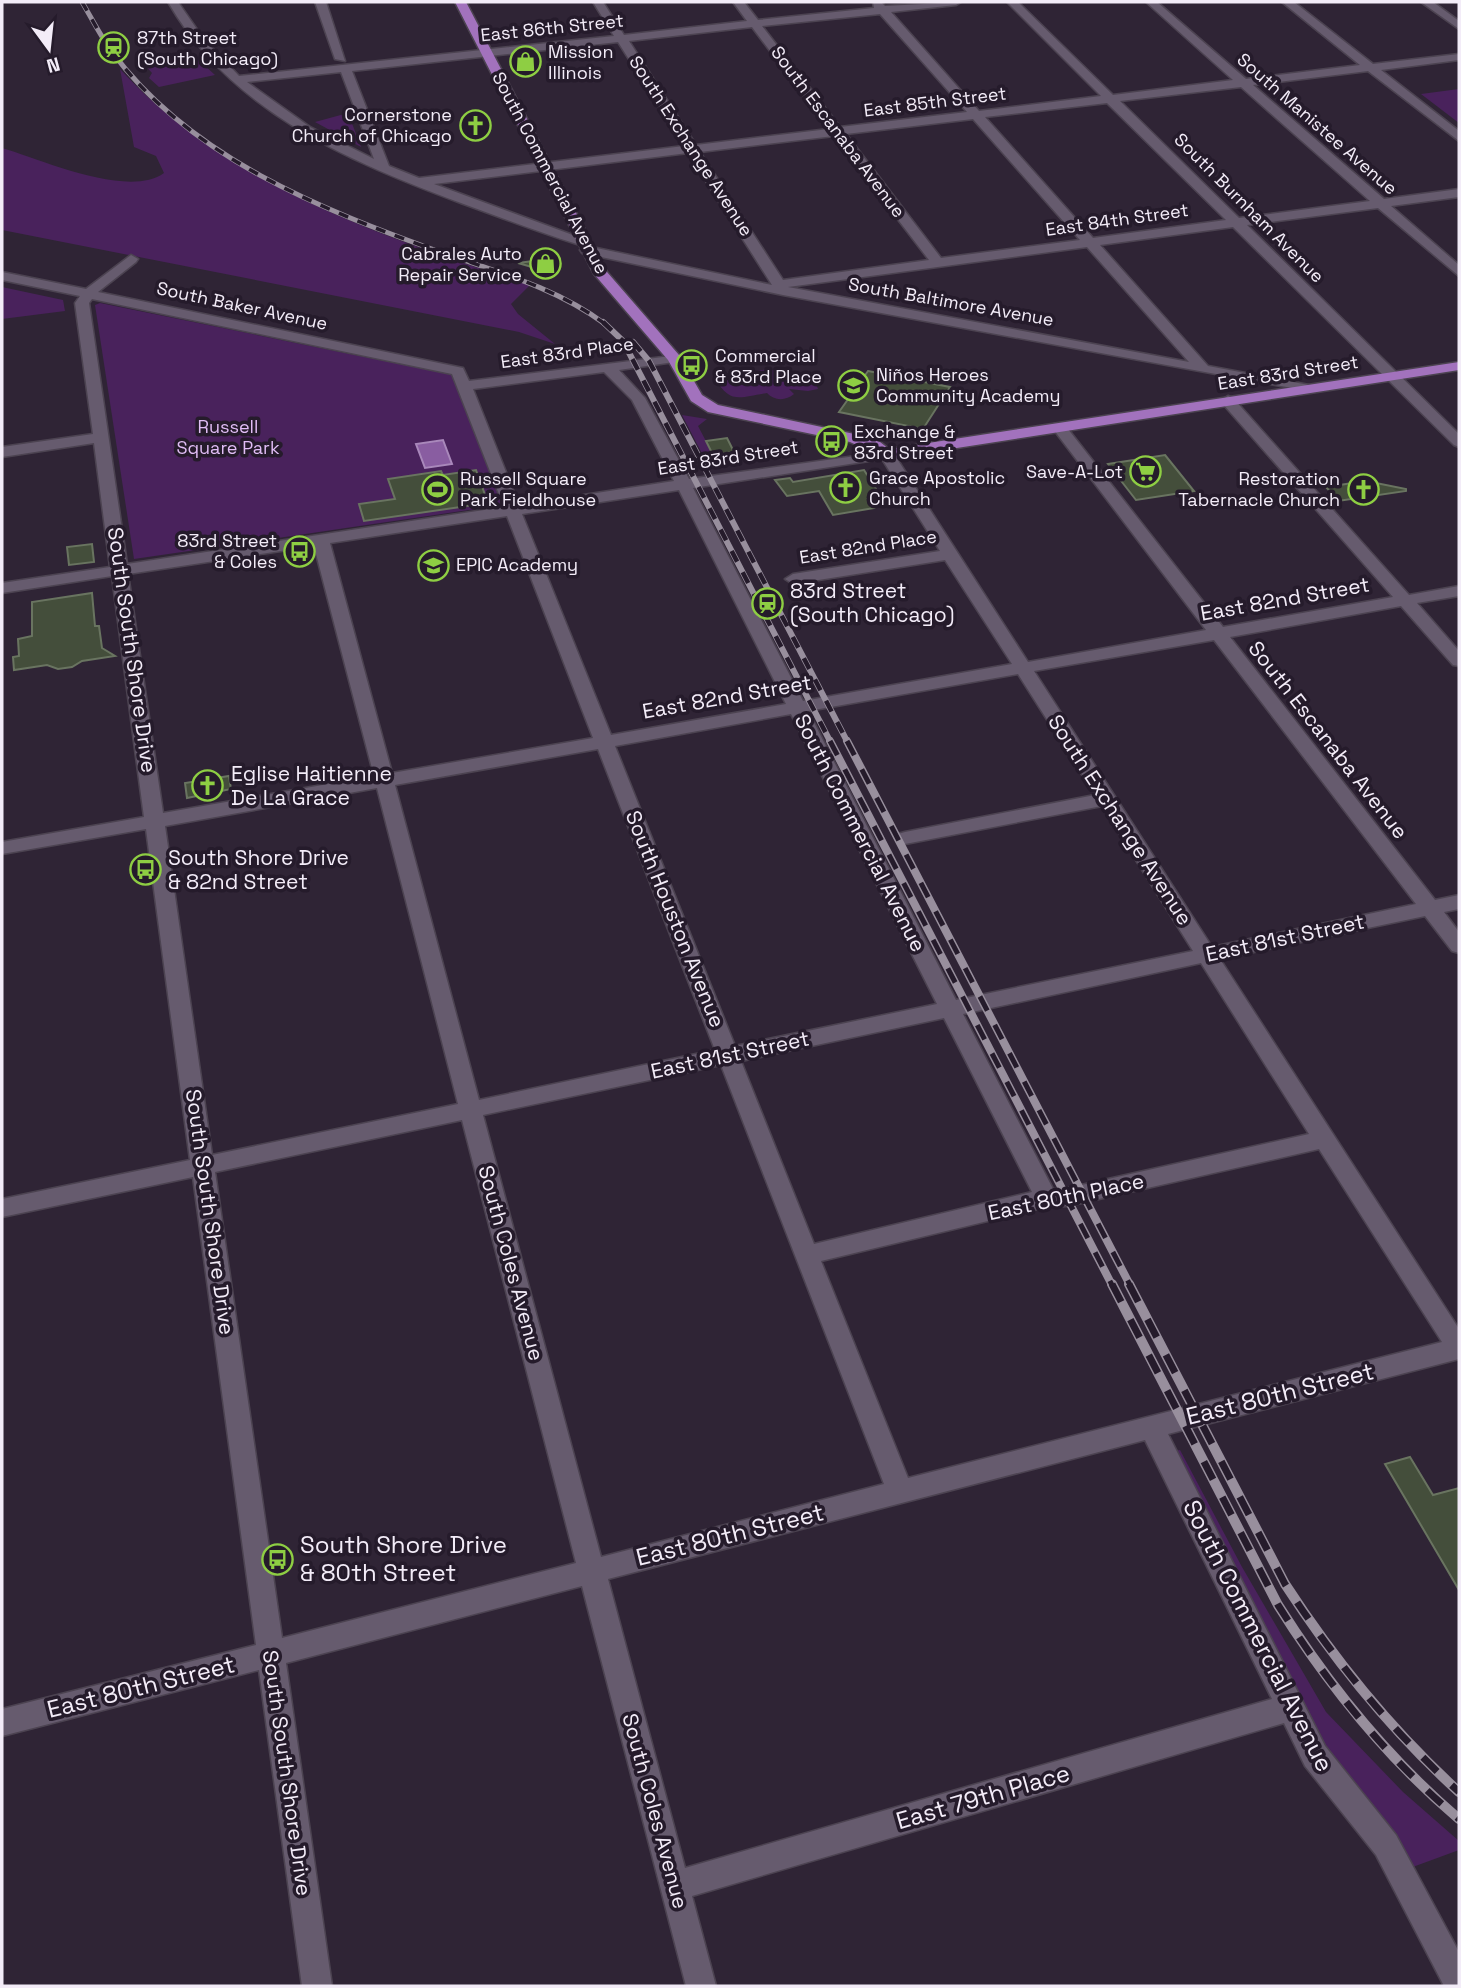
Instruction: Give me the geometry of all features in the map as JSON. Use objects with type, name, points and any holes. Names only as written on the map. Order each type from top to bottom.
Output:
[{"type":"main road","name":"South Commercial Avenue","points":[[460,2],[585,245],[607,282],[674,358],[701,403],[723,411],[854,438],[875,445],[886,454]]},
{"type":"main road","name":"East 83rd Street","points":[[886,454],[1459,366]]},
{"type":"street","name":"South Baltimore Avenue","points":[[173,2],[208,52],[235,79],[296,122],[415,182],[585,245],[781,288],[1310,389]]},
{"type":"street","points":[[320,2],[384,168]]},
{"type":"street","name":"South Exchange Avenue","points":[[598,2],[781,288]]},
{"type":"street","name":"South Escanaba Avenue","points":[[738,2],[938,263]]},
{"type":"street","name":"East 86th Street","points":[[235,79],[343,64],[486,53],[754,24],[879,6],[956,2]]},
{"type":"street","name":"South Burnham Avenue","points":[[1012,2],[1459,442]]},
{"type":"street","name":"South Manistee Avenue","points":[[1151,2],[1459,272]]},
{"type":"street","points":[[1287,2],[1459,137]]},
{"type":"street","points":[[1426,2],[1459,26]]},
{"type":"street","points":[[879,6],[1202,368]]},
{"type":"street","name":"East 85th Street","points":[[415,182],[1459,57]]},
{"type":"street","name":"East 84th Street","points":[[781,288],[938,263],[1459,193]]},
{"type":"street","points":[[88,295],[131,258]]},
{"type":"street","name":"South Baker Avenue","points":[[2,276],[458,371],[464,386]]},
{"type":"street","name":"South South Shore Drive","points":[[88,295],[82,303],[317,1986]]},
{"type":"street","name":"East 83rd Place","points":[[464,386],[674,358]]},
{"type":"street","name":"South Commercial Avenue","points":[[608,367],[644,408],[1046,1198]]},
{"type":"street","name":"South Houston Avenue","points":[[464,386],[900,1492]]},
{"type":"street","points":[[1228,401],[1459,661]]},
{"type":"street","name":"South Escanaba Avenue","points":[[1059,427],[1459,946]]},
{"type":"street","points":[[2,452],[102,438]]},
{"type":"street","name":"South Exchange Avenue","points":[[886,454],[1459,1348]]},
{"type":"street","name":"East 83rd Street","points":[[2,588],[886,454]]},
{"type":"street","name":"South Coles Avenue","points":[[321,540],[701,1986]]},
{"type":"street","name":"East 82nd Place","points":[[793,579],[950,554]]},
{"type":"street","name":"East 82nd Street","points":[[2,848],[1459,591]]},
{"type":"street","points":[[905,838],[1107,799]]},
{"type":"street","name":"East 81st Street","points":[[2,1208],[1459,902]]},
{"type":"street","name":"East 80th Place","points":[[807,1255],[1046,1198],[1082,1195],[1325,1139]]},
{"type":"street","name":"East 80th Street","points":[[2,1723],[1459,1348]]},
{"type":"street","name":"South Commercial Avenue","points":[[1152,1427],[1315,1756],[1391,1852],[1459,1983]]},
{"type":"street","name":"East 79th Place","points":[[675,1886],[1291,1707]]},
{"type":"green space","points":[[192,54],[215,75],[159,87],[149,78],[152,73],[143,63]]},
{"type":"green space","points":[[120,69],[162,110],[209,145],[258,176],[310,203],[364,226],[530,285],[511,304],[518,314],[555,344],[519,332],[2,230],[2,148],[60,168],[107,179],[129,182],[148,180],[164,173],[156,156],[134,147]]},
{"type":"green space","points":[[1459,89],[1459,123],[1421,94]]},
{"type":"green space","points":[[348,113],[361,147],[315,122]]},
{"type":"green space","points":[[2,287],[63,300],[65,311],[2,319]]},
{"type":"green space","name":"Russell Square Park","points":[[100,303],[453,375],[501,503],[496,506],[134,559],[95,305]]},
{"type":"green space","points":[[768,369],[777,371],[787,387],[789,383],[785,380],[813,375],[818,389],[789,389],[794,394],[784,399],[773,398],[767,393],[736,397],[720,387],[715,378]]},
{"type":"green space","points":[[682,415],[707,419],[698,426],[717,462],[727,466],[710,469]]},
{"type":"green space","points":[[1180,1450],[1242,1567],[1326,1712],[1403,1792],[1459,1841],[1459,1850],[1410,1868],[1330,1759],[1173,1451]]},
{"type":"shaded area","points":[[443,440],[452,464],[425,468],[416,444]]},
{"type":"building","name":"Cabrales Auto Repair Service","points":[[555,258],[559,268],[552,273],[518,263]]},
{"type":"building","points":[[868,371],[950,387],[923,429],[839,412]]},
{"type":"building","points":[[727,438],[734,452],[713,455],[706,441]]},
{"type":"building","name":"Save-A-Lot","points":[[1165,455],[1194,491],[1136,500],[1108,464]]},
{"type":"building","name":"Russell Square Park Fieldhouse","points":[[476,470],[488,503],[364,521],[359,504],[395,499],[388,479],[441,471],[443,475]]},
{"type":"building","name":"Grace Apostolic Church","points":[[864,470],[881,497],[868,499],[874,508],[833,515],[819,491],[787,496],[775,480],[790,478],[793,482]]},
{"type":"building","name":"Restoration Tabernacle Church","points":[[1366,481],[1406,491],[1338,501],[1326,487]]},
{"type":"building","points":[[92,544],[94,562],[69,565],[67,547]]},
{"type":"building","points":[[92,593],[95,626],[99,626],[102,648],[115,656],[82,661],[72,667],[58,669],[47,665],[14,670],[13,657],[19,656],[18,639],[32,636],[32,602]]},
{"type":"building","name":"Eglise Haitienne De La Grace","points":[[229,776],[231,789],[187,798],[185,783]]},
{"type":"building","points":[[1410,1457],[1433,1495],[1459,1488],[1459,1590],[1385,1464]]},
{"type":"railway","points":[[82,2],[112,52],[144,89],[180,122],[219,151],[304,198],[349,218],[546,290],[605,324]]},
{"type":"railway","points":[[603,322],[623,341],[831,743]]},
{"type":"railway","points":[[633,342],[649,361],[848,743]]},
{"type":"railway","points":[[830,741],[1112,1285]]},
{"type":"railway","points":[[847,741],[1130,1285]]},
{"type":"railway","points":[[1112,1284],[1278,1605],[1297,1635],[1360,1719],[1407,1771],[1459,1819]]},
{"type":"railway","points":[[1129,1284],[1285,1584],[1365,1694],[1410,1744],[1459,1792]]},
{"type":"place","name":"87th Street (South Chicago)","points":[[114,48]]},
{"type":"place","name":"Mission Illinois","points":[[525,62]]},
{"type":"place","name":"Cornerstone Church of Chicago","points":[[475,125]]},
{"type":"place","name":"Cabrales Auto Repair Service","points":[[545,264]]},
{"type":"place","name":"Commercial & 83rd Place","points":[[692,366]]},
{"type":"place","name":"Niños Heroes Community Academy","points":[[853,385]]},
{"type":"place","name":"Exchange & 83rd Street","points":[[831,442]]},
{"type":"place","name":"Save-A-Lot","points":[[1146,472]]},
{"type":"place","name":"Grace Apostolic Church","points":[[846,488]]},
{"type":"place","name":"Russell Square Park Fieldhouse","points":[[437,489]]},
{"type":"place","name":"Restoration Tabernacle Church","points":[[1363,489]]},
{"type":"place","name":"83rd Street & Coles","points":[[300,551]]},
{"type":"place","name":"EPIC Academy","points":[[433,565]]},
{"type":"place","name":"83rd Street (South Chicago)","points":[[767,603]]},
{"type":"place","name":"Eglise Haitienne De La Grace","points":[[208,786]]},
{"type":"place","name":"South Shore Drive & 82nd Street","points":[[145,870]]},
{"type":"place","name":"South Shore Drive & 80th Street","points":[[277,1559]]}]
